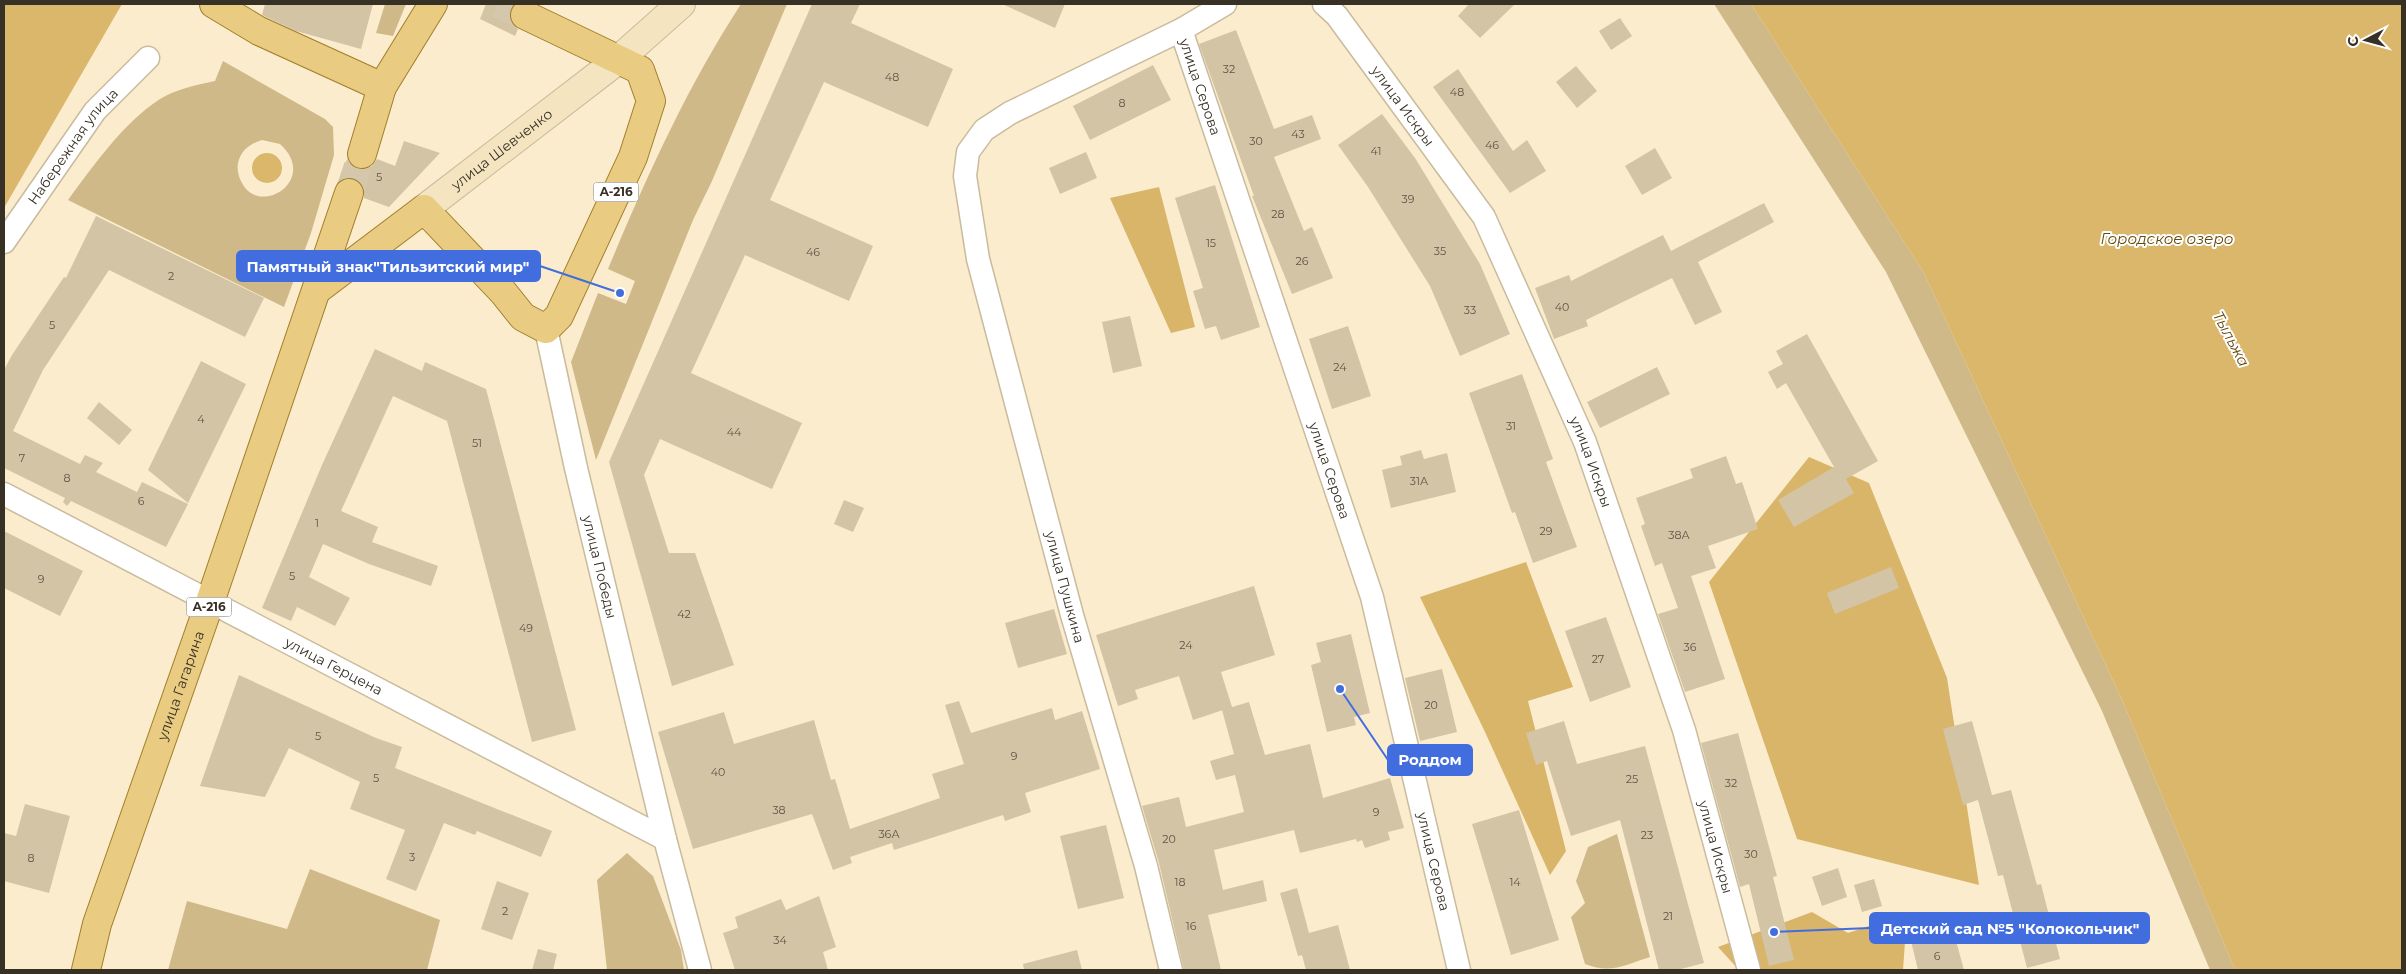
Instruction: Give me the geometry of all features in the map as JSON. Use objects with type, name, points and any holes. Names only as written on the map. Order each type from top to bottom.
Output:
[{"type":"main road","points":[[214,4],[259,31],[382,87]]},
{"type":"main road","points":[[362,154],[382,87],[432,4]]},
{"type":"main road","name":"улица Шевченко","points":[[318,289],[618,60],[681,4]]},
{"type":"main road","name":"А-216","points":[[525,15],[640,70],[652,101],[633,157],[559,316],[546,329]]},
{"type":"main road","name":"А-216","points":[[318,289],[349,193]]},
{"type":"main road","points":[[424,208],[503,292],[523,317],[546,329]]},
{"type":"main road","name":"улица Гагарина","points":[[86,970],[97,924],[318,289]]},
{"type":"street","name":"улица Серова","points":[[1225,4],[1181,30],[1372,597],[1459,970]]},
{"type":"street","name":"улица Искры","points":[[1324,4],[1337,16],[1484,217],[1585,442],[1684,730],[1749,970]]},
{"type":"street","name":"улица Пушкина","points":[[1171,970],[1146,866],[1067,596],[978,259],[965,176],[968,152],[984,130],[1010,114],[1181,30]]},
{"type":"street","name":"Набережная улица","points":[[4,242],[95,111],[148,58]]},
{"type":"street","name":"улица Победы","points":[[546,329],[576,468],[665,839],[700,970]]},
{"type":"street","name":"улица Герцена","points":[[4,494],[665,839]]},
{"type":"shaded area","points":[[385,4],[406,4],[393,36],[376,33]]},
{"type":"shaded area","points":[[741,4],[787,4],[712,181],[693,220],[596,460],[571,362],[598,293],[626,304],[635,281],[608,269],[637,201],[685,100],[721,35]]},
{"type":"shaded area","points":[[1714,4],[1751,4],[1924,273],[2123,702],[2235,970],[2210,970],[2102,711],[1886,272]]},
{"type":"shaded area","points":[[223,61],[325,119],[333,127],[334,155],[311,233],[284,307],[68,200],[121,132],[146,109],[173,93],[215,81]],"holes":[[[262,140],[280,144],[291,157],[293,170],[290,182],[282,190],[271,195],[260,196],[249,192],[238,174],[238,163],[241,154],[254,143]]]},
{"type":"shaded area","points":[[1159,187],[1195,327],[1171,333],[1110,198]]},
{"type":"shaded area","points":[[1809,457],[1869,483],[1947,678],[1979,885],[1797,839],[1709,582]]},
{"type":"shaded area","points":[[1526,562],[1573,687],[1528,701],[1566,851],[1550,875],[1485,732],[1420,597]]},
{"type":"shaded area","points":[[1617,834],[1650,957],[1618,967],[1594,967],[1585,964],[1571,917],[1585,903],[1576,881],[1588,847]]},
{"type":"shaded area","points":[[627,853],[653,876],[681,950],[684,970],[607,970],[597,880]]},
{"type":"shaded area","points":[[310,869],[440,920],[427,970],[168,970],[187,901],[287,929]]},
{"type":"shaded area","points":[[1812,912],[1848,933],[1907,913],[1903,970],[1739,970],[1718,947]]},
{"type":"water","points":[[4,4],[122,4],[4,208]]},
{"type":"water","name":"Городское озеро","points":[[1751,4],[2402,4],[2402,970],[2235,970],[2123,702],[1924,273]]},
{"type":"water","points":[[267,153],[278,157],[282,168],[278,179],[267,183],[256,179],[252,168],[256,157]]},
{"type":"building","points":[[265,4],[373,4],[361,49],[296,31],[266,17],[262,15]]},
{"type":"building","points":[[486,4],[515,4],[509,16],[512,23],[518,29],[515,36],[480,19]]},
{"type":"building","points":[[812,4],[860,4],[851,23],[953,69],[928,127],[824,82],[770,200],[873,246],[849,301],[745,255],[691,373],[802,423],[772,489],[660,439],[644,475],[669,553],[695,553],[734,665],[672,686],[609,462]]},
{"type":"building","points":[[1002,4],[1065,4],[1055,28]]},
{"type":"building","points":[[1469,4],[1515,4],[1480,38],[1458,16]]},
{"type":"building","points":[[1620,18],[1632,36],[1611,50],[1599,31]]},
{"type":"building","points":[[1236,30],[1274,129],[1312,115],[1321,139],[1274,157],[1304,231],[1312,227],[1333,278],[1292,294],[1252,196],[1254,196],[1199,44]]},
{"type":"building","points":[[1153,65],[1171,100],[1090,140],[1073,106]]},
{"type":"building","points":[[1576,66],[1597,91],[1577,108],[1556,82]]},
{"type":"building","points":[[1458,69],[1513,151],[1527,140],[1546,171],[1510,193],[1433,87]]},
{"type":"building","points":[[1382,114],[1415,158],[1480,264],[1510,334],[1460,356],[1430,286],[1368,187],[1338,145]]},
{"type":"building","points":[[404,141],[440,153],[389,207],[364,198],[364,189],[360,182],[354,178],[346,178],[340,181],[347,159],[351,165],[358,169],[366,169],[372,166],[377,159],[395,166]]},
{"type":"building","points":[[1655,148],[1672,178],[1642,195],[1625,166]]},
{"type":"building","points":[[1086,152],[1097,178],[1060,194],[1049,168]]},
{"type":"building","points":[[1215,185],[1260,327],[1221,340],[1216,326],[1205,329],[1193,291],[1203,288],[1175,198]]},
{"type":"building","points":[[1764,203],[1774,222],[1698,262],[1722,312],[1695,325],[1672,278],[1586,320],[1588,326],[1554,339],[1535,288],[1569,275],[1571,281],[1663,235],[1671,251]]},
{"type":"building","points":[[96,216],[264,298],[245,337],[109,270],[43,370],[13,431],[80,464],[85,455],[103,463],[96,472],[137,492],[142,482],[188,504],[166,547],[71,501],[67,506],[63,502],[65,498],[4,468],[4,370],[64,277],[66,278]]},
{"type":"building","points":[[1130,316],[1142,366],[1113,373],[1102,322]]},
{"type":"building","points":[[1348,326],[1371,396],[1332,409],[1309,339]]},
{"type":"building","points":[[1807,334],[1878,461],[1846,479],[1854,493],[1794,527],[1778,500],[1834,467],[1786,383],[1777,389],[1768,372],[1783,364],[1776,351]]},
{"type":"building","points":[[375,349],[422,371],[425,362],[486,389],[576,730],[532,742],[447,421],[393,396],[341,511],[378,527],[372,542],[438,566],[431,586],[369,564],[323,544],[309,577],[350,598],[335,626],[297,607],[291,621],[262,608],[322,465]]},
{"type":"building","points":[[201,361],[246,384],[188,503],[148,470]]},
{"type":"building","points":[[1657,367],[1670,394],[1600,428],[1587,402]]},
{"type":"building","points":[[1522,374],[1553,459],[1546,462],[1577,547],[1533,563],[1515,512],[1512,513],[1469,393]]},
{"type":"building","points":[[99,402],[132,430],[119,445],[87,418]]},
{"type":"building","points":[[1421,450],[1424,459],[1447,453],[1456,492],[1391,508],[1382,470],[1402,465],[1400,456]]},
{"type":"building","points":[[1726,456],[1736,484],[1742,482],[1758,529],[1708,546],[1716,568],[1691,576],[1725,679],[1685,692],[1658,614],[1678,608],[1662,563],[1655,566],[1641,526],[1645,524],[1636,498],[1693,478],[1690,469]]},
{"type":"building","points":[[844,500],[864,508],[853,532],[834,524]]},
{"type":"building","points":[[4,531],[83,571],[60,616],[4,588]]},
{"type":"building","points":[[1891,567],[1899,588],[1835,614],[1827,593]]},
{"type":"building","points":[[1254,586],[1275,655],[1221,672],[1232,707],[1193,720],[1179,676],[1135,690],[1138,699],[1118,706],[1096,635]]},
{"type":"building","points":[[1054,609],[1067,654],[1018,668],[1005,623]]},
{"type":"building","points":[[1606,617],[1631,687],[1590,702],[1565,631]]},
{"type":"building","points":[[1351,634],[1370,713],[1354,717],[1356,725],[1327,732],[1311,665],[1321,662],[1316,643]]},
{"type":"building","points":[[1442,669],[1457,732],[1420,741],[1405,678]]},
{"type":"building","points":[[239,675],[376,738],[402,747],[395,768],[552,831],[541,857],[477,831],[475,835],[444,823],[416,891],[386,879],[405,830],[350,809],[360,782],[289,748],[265,797],[200,786]]},
{"type":"building","points":[[959,701],[971,733],[1052,708],[1055,720],[1082,711],[1100,769],[1025,793],[1031,812],[1005,821],[1003,815],[894,850],[892,843],[850,857],[852,863],[833,870],[812,814],[693,849],[658,732],[724,712],[734,744],[814,720],[831,780],[835,779],[850,829],[940,798],[932,774],[964,764],[945,705]]},
{"type":"building","points":[[1249,702],[1265,755],[1310,744],[1323,798],[1390,778],[1404,828],[1388,832],[1390,840],[1365,848],[1362,840],[1357,842],[1356,839],[1300,853],[1294,830],[1214,850],[1223,890],[1263,880],[1267,901],[1208,915],[1221,970],[1184,970],[1159,863],[1142,806],[1179,797],[1186,827],[1244,812],[1235,775],[1216,780],[1210,761],[1234,754],[1222,710]]},
{"type":"building","points":[[1564,721],[1577,764],[1645,746],[1704,963],[1677,970],[1659,970],[1620,820],[1571,836],[1547,761],[1536,765],[1526,733]]},
{"type":"building","points":[[1972,721],[1992,795],[2011,790],[2037,885],[2041,884],[2060,959],[2027,968],[2003,875],[1998,876],[1978,800],[1963,805],[1943,729]]},
{"type":"building","points":[[1738,733],[1777,876],[1773,877],[1794,960],[1769,966],[1749,884],[1740,887],[1701,743]]},
{"type":"building","points":[[25,804],[70,816],[49,893],[4,881],[4,833],[16,836]]},
{"type":"building","points":[[1519,810],[1559,940],[1511,955],[1472,824]]},
{"type":"building","points":[[1106,825],[1124,898],[1078,909],[1060,836]]},
{"type":"building","points":[[1838,868],[1847,897],[1822,906],[1812,877]]},
{"type":"building","points":[[1874,879],[1882,906],[1862,912],[1854,885]]},
{"type":"building","points":[[497,881],[529,893],[512,940],[481,929]]},
{"type":"building","points":[[1297,888],[1309,933],[1338,925],[1350,970],[1306,970],[1302,955],[1298,956],[1280,893]]},
{"type":"building","points":[[819,896],[836,947],[823,952],[828,970],[735,970],[723,933],[738,928],[735,917],[781,899],[786,910]]},
{"type":"building","points":[[1953,930],[1964,970],[1918,970],[1911,941]]},
{"type":"building","points":[[538,949],[557,954],[553,970],[532,970]]},
{"type":"building","points":[[1077,950],[1082,970],[1024,970],[1023,964]]},
{"type":"tunnel","points":[[498,4],[525,15]]},
{"type":"tunnel","points":[[349,193],[362,154]]},
{"type":"place","name":"Памятный знак\"Тильзитский мир\"","points":[[620,293]]},
{"type":"place","name":"Роддом","points":[[1340,689]]},
{"type":"place","name":"Детский сад №5 \"Колокольчик\"","points":[[1774,932]]},
{"type":"water label","name":"Тыльжа","points":[[2231,339]]}]
